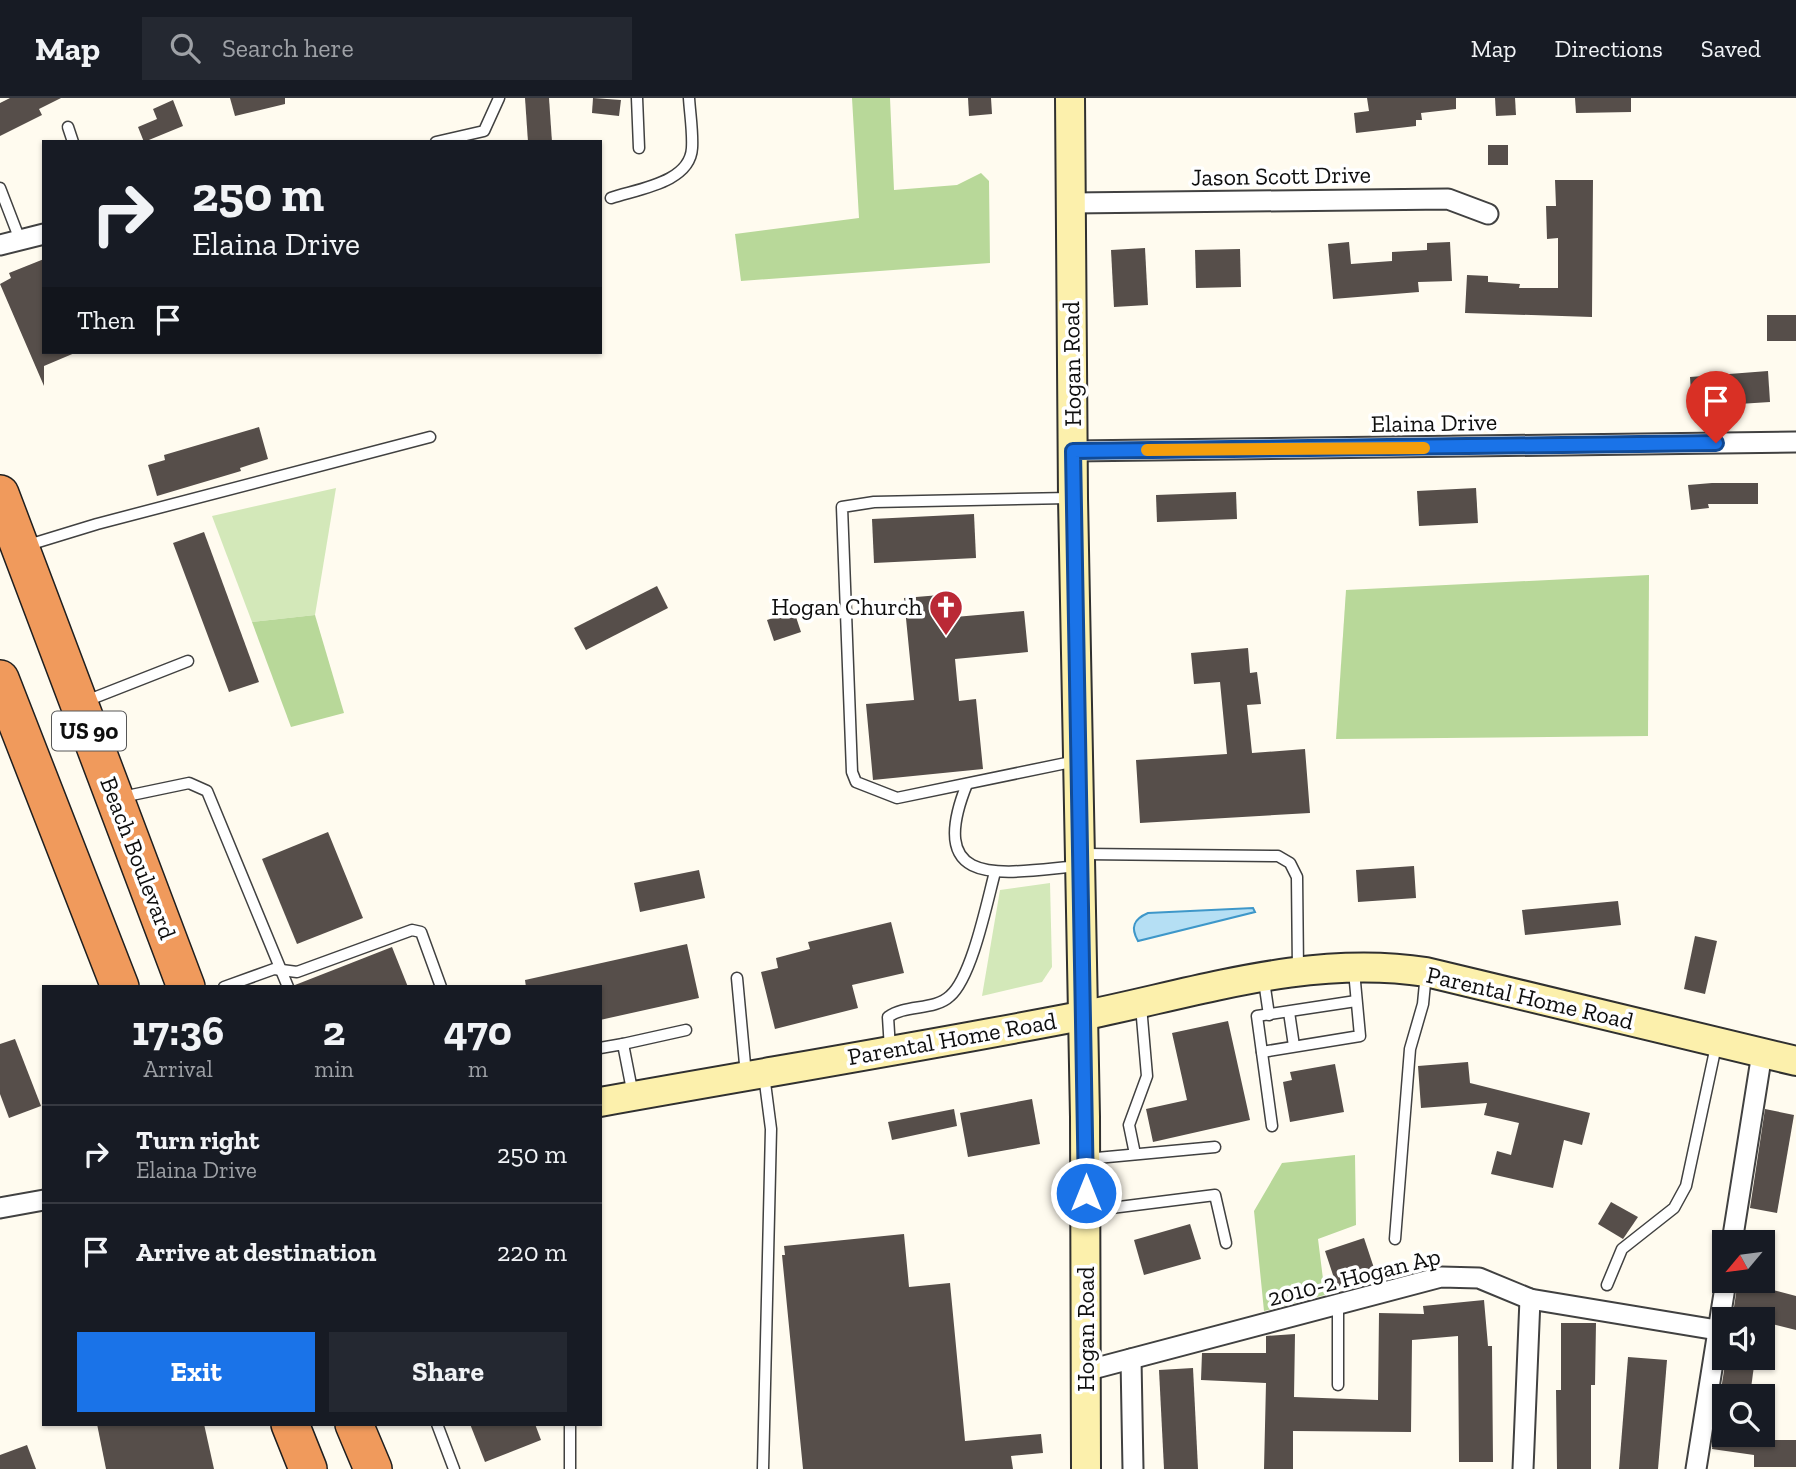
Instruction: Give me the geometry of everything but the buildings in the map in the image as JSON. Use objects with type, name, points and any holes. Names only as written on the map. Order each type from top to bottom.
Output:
[{"type":"highway","name":"Beach Boulevard","points":[[0,494],[185,985]]},
{"type":"highway","name":"US 90","points":[[0,679],[119,985]]},
{"type":"highway","points":[[291,1426],[308,1469]]},
{"type":"highway","points":[[353,1426],[366,1469]]},
{"type":"highway","points":[[353,1426],[373,1469]]},
{"type":"main road","name":"Hogan Road","points":[[1070,98],[1073,498],[1086,1159],[1086,1469]]},
{"type":"main road","name":"Parental Home Road","points":[[602,1102],[1083,1016],[1263,977],[1298,971],[1354,967],[1391,967],[1426,972],[1796,1061]]},
{"type":"street","name":"Jason Scott Drive","points":[[1072,203],[1448,199],[1488,214]]},
{"type":"street","points":[[0,245],[42,234]]},
{"type":"street","name":"Elaina Drive","points":[[1073,451],[1796,442]]},
{"type":"street","points":[[1734,1230],[1762,1053]]},
{"type":"street","points":[[0,1208],[42,1200]]},
{"type":"street","name":"2010-2 Hogan Ap","points":[[1085,1371],[1441,1277],[1479,1278],[1530,1299],[1712,1329]]},
{"type":"street","points":[[1523,1469],[1530,1299]]},
{"type":"street","points":[[1131,1359],[1133,1469]]},
{"type":"street","points":[[1696,1469],[1712,1363]]},
{"type":"lane","points":[[445,140],[484,131],[499,98]]},
{"type":"lane","points":[[637,98],[639,148]]},
{"type":"lane","points":[[611,198],[666,180],[687,165],[692,151],[689,98]]},
{"type":"lane","points":[[68,127],[72,140]]},
{"type":"lane","points":[[0,188],[20,240]]},
{"type":"lane","points":[[20,548],[97,524],[430,437]]},
{"type":"lane","points":[[1073,498],[874,502],[842,507],[852,772],[856,782],[897,798],[1078,761]]},
{"type":"lane","points":[[79,703],[188,661]]},
{"type":"lane","points":[[115,799],[189,783],[207,791],[287,985]]},
{"type":"lane","points":[[967,783],[956,812],[955,842],[969,864],[995,872],[1080,860],[1278,856],[1290,863],[1297,877],[1298,971]]},
{"type":"lane","points":[[890,1050],[888,1017],[895,1012],[935,1004],[950,996],[963,976],[981,929],[995,872]]},
{"type":"lane","points":[[230,985],[274,969],[297,972],[412,930],[421,932],[440,985]]},
{"type":"lane","points":[[1262,1052],[1360,1036],[1354,967]]},
{"type":"lane","points":[[1395,1239],[1410,1049],[1423,1004],[1426,972]]},
{"type":"lane","points":[[1263,977],[1269,1015]]},
{"type":"lane","points":[[737,978],[755,1074],[771,1129],[763,1469]]},
{"type":"lane","points":[[1272,1126],[1257,1016],[1356,1001]]},
{"type":"lane","points":[[1135,1154],[1129,1125],[1147,1076],[1141,1002]]},
{"type":"lane","points":[[1289,1012],[1294,1046]]},
{"type":"lane","points":[[602,1048],[686,1030]]},
{"type":"lane","points":[[1607,1285],[1622,1250],[1674,1208],[1686,1186],[1717,1042]]},
{"type":"lane","points":[[623,1044],[633,1096]]},
{"type":"lane","points":[[1086,1159],[1215,1146]]},
{"type":"lane","points":[[1086,1193],[1111,1208],[1214,1195],[1226,1243]]},
{"type":"lane","points":[[1338,1304],[1338,1385]]},
{"type":"lane","points":[[438,1426],[454,1469]]},
{"type":"lane","points":[[570,1426],[570,1469]]},
{"type":"green space","points":[[852,98],[890,98],[894,190],[957,185],[981,173],[989,181],[990,263],[741,281],[735,234],[859,218]]},
{"type":"green space","points":[[336,488],[315,615],[252,622],[212,516]]},
{"type":"green space","points":[[1649,575],[1648,736],[1336,739],[1346,590]]},
{"type":"green space","points":[[315,615],[344,713],[291,727],[252,622]]},
{"type":"green space","points":[[1050,883],[1052,967],[1042,982],[982,996],[1000,890]]},
{"type":"green space","points":[[1355,1155],[1356,1225],[1318,1239],[1325,1295],[1264,1311],[1254,1211],[1282,1163]]},
{"type":"water","points":[[1253,908],[1255,912],[1138,941],[1134,932],[1139,918],[1148,913]]},
{"type":"slow traffic","points":[[1147,450],[1424,448]]},
{"type":"place","name":"Hogan Church","points":[[946,637]]},
{"type":"route","points":[[1086,1193],[1073,451],[1716,443]]}]
